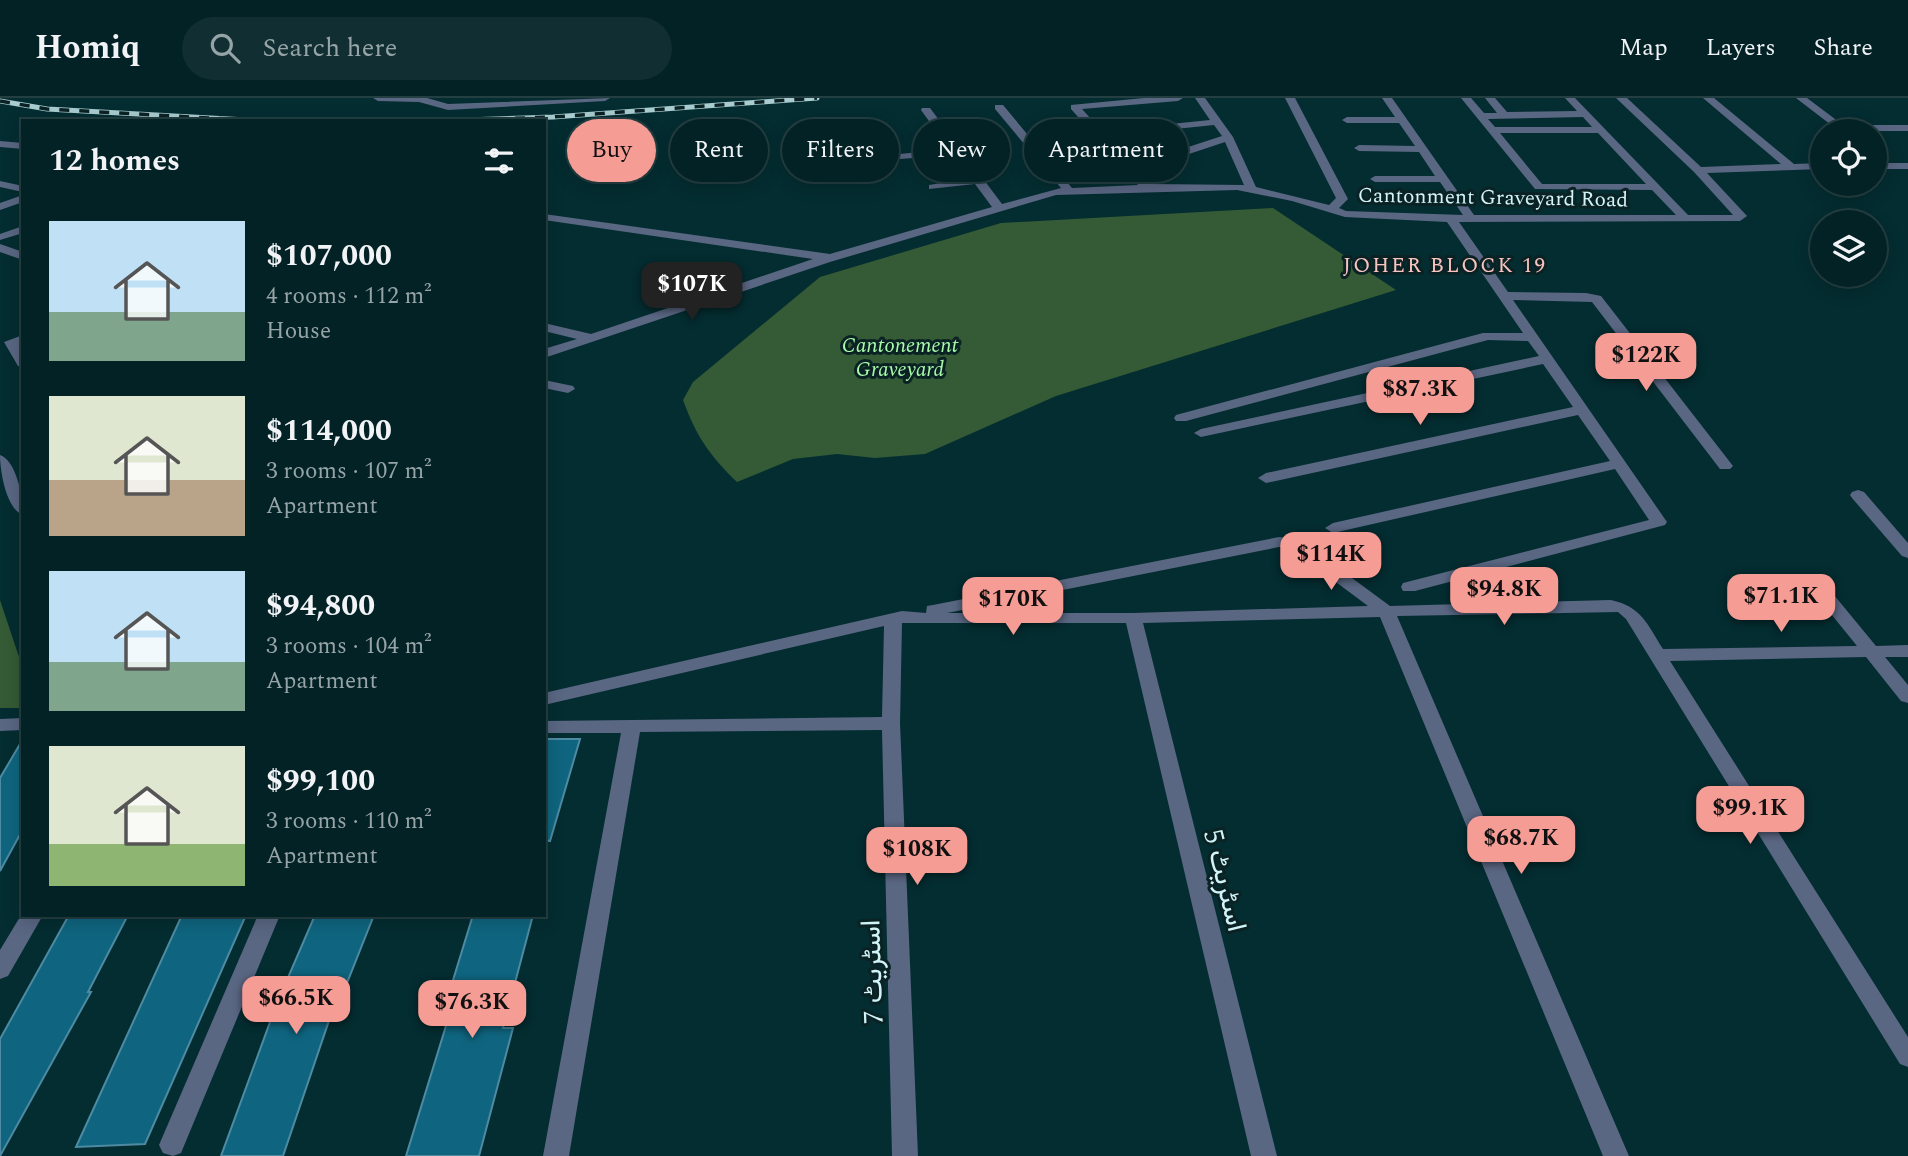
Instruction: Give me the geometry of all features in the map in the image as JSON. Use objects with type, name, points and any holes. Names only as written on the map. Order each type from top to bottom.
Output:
[{"type":"street","points":[[379,98],[420,99],[448,107],[605,98]]},
{"type":"street","points":[[1085,119],[1075,107],[1178,98]]},
{"type":"street","points":[[1200,98],[1228,137],[1252,190]]},
{"type":"street","points":[[1290,98],[1342,199],[1331,210]]},
{"type":"street","points":[[1387,98],[1471,219]]},
{"type":"street","points":[[1466,98],[1539,187],[1656,187]]},
{"type":"street","points":[[1490,98],[1504,115]]},
{"type":"street","points":[[1570,98],[1685,218]]},
{"type":"street","points":[[1621,98],[1698,170],[1810,166]]},
{"type":"street","points":[[1708,98],[1790,166]]},
{"type":"street","points":[[1801,98],[1829,119]]},
{"type":"street","points":[[999,107],[1069,191]]},
{"type":"street","points":[[926,110],[933,119]]},
{"type":"street","points":[[1480,116],[1586,114]]},
{"type":"street","points":[[1347,120],[1403,120]]},
{"type":"street","points":[[1188,124],[1217,121]]},
{"type":"street","points":[[1887,129],[1908,128]]},
{"type":"street","points":[[1492,130],[1600,130]]},
{"type":"street","points":[[1188,150],[1228,137]]},
{"type":"street","points":[[1,143],[21,146]]},
{"type":"street","points":[[1359,148],[1423,149]]},
{"type":"street","points":[[1887,164],[1908,166]]},
{"type":"street","name":"Cantonment Graveyard Road","points":[[546,217],[830,258],[1055,192],[1069,191],[1237,187],[1294,198],[1345,214],[1451,219],[1734,219],[1741,216],[1698,170]]},
{"type":"street","points":[[1375,179],[1444,179]]},
{"type":"street","points":[[933,187],[965,182]]},
{"type":"street","points":[[980,182],[1000,209]]},
{"type":"street","points":[[1141,182],[1147,188]]},
{"type":"street","points":[[0,184],[21,189]]},
{"type":"street","points":[[0,207],[21,199]]},
{"type":"street","points":[[1409,587],[1659,522],[1451,219]]},
{"type":"street","points":[[1,244],[21,230]]},
{"type":"street","points":[[1,244],[21,243]]},
{"type":"street","points":[[1,244],[21,255]]},
{"type":"street","points":[[546,353],[830,258]]},
{"type":"street","points":[[1505,296],[1595,299],[1725,466]]},
{"type":"street","points":[[546,327],[592,338]]},
{"type":"street","points":[[1181,418],[1488,336],[1532,337]]},
{"type":"street","points":[[21,338],[11,341],[21,359]]},
{"type":"street","points":[[1200,433],[1546,359]]},
{"type":"street","points":[[546,384],[568,389]]},
{"type":"street","points":[[1266,478],[1581,410]]},
{"type":"street","points":[[0,460],[6,489],[21,508]]},
{"type":"street","points":[[1333,528],[1619,464]]},
{"type":"street","points":[[1858,495],[1908,553]]},
{"type":"street","points":[[546,699],[893,618],[1279,542],[1301,545],[1387,612],[1616,1156]]},
{"type":"street","points":[[1828,599],[1908,698]]},
{"type":"street","points":[[893,618],[1133,618],[1611,605],[1624,608],[1633,616],[1908,1057]]},
{"type":"street","name":"اسٹریٹ 7","points":[[893,618],[891,723],[905,1156]]},
{"type":"street","name":"اسٹریٹ 5","points":[[1133,618],[1264,1156]]},
{"type":"street","points":[[1656,655],[1908,651]]},
{"type":"street","points":[[546,727],[891,723]]},
{"type":"street","points":[[0,725],[21,724]]},
{"type":"street","points":[[556,1156],[631,727]]},
{"type":"street","points":[[0,970],[31,917]]},
{"type":"street","points":[[172,1145],[268,917]]},
{"type":"green space","name":"Cantonement Graveyard","points":[[1273,208],[1396,290],[1056,396],[925,454],[875,458],[837,454],[793,459],[737,482],[705,445],[683,400],[693,382],[820,277],[1001,223]]},
{"type":"green space","points":[[0,600],[21,663],[21,708],[0,708]]},
{"type":"building","points":[[546,739],[580,739],[550,841],[546,840]]},
{"type":"building","points":[[21,742],[21,833],[0,871],[0,778]]},
{"type":"building","points":[[68,917],[127,917],[88,992],[91,992],[0,1156],[0,1039]]},
{"type":"building","points":[[181,917],[245,917],[145,1144],[76,1147]]},
{"type":"building","points":[[314,917],[373,917],[339,1003],[335,1003],[283,1156],[221,1156],[277,1003]]},
{"type":"building","points":[[472,917],[532,917],[503,1028],[513,1028],[479,1156],[406,1156],[453,1003],[446,1003]]},
{"type":"railway","points":[[494,119],[817,98]]},
{"type":"railway","points":[[0,101],[47,109],[227,119]]},
{"type":"district","name":"JOHER BLOCK 19","points":[[1445,265]]}]
